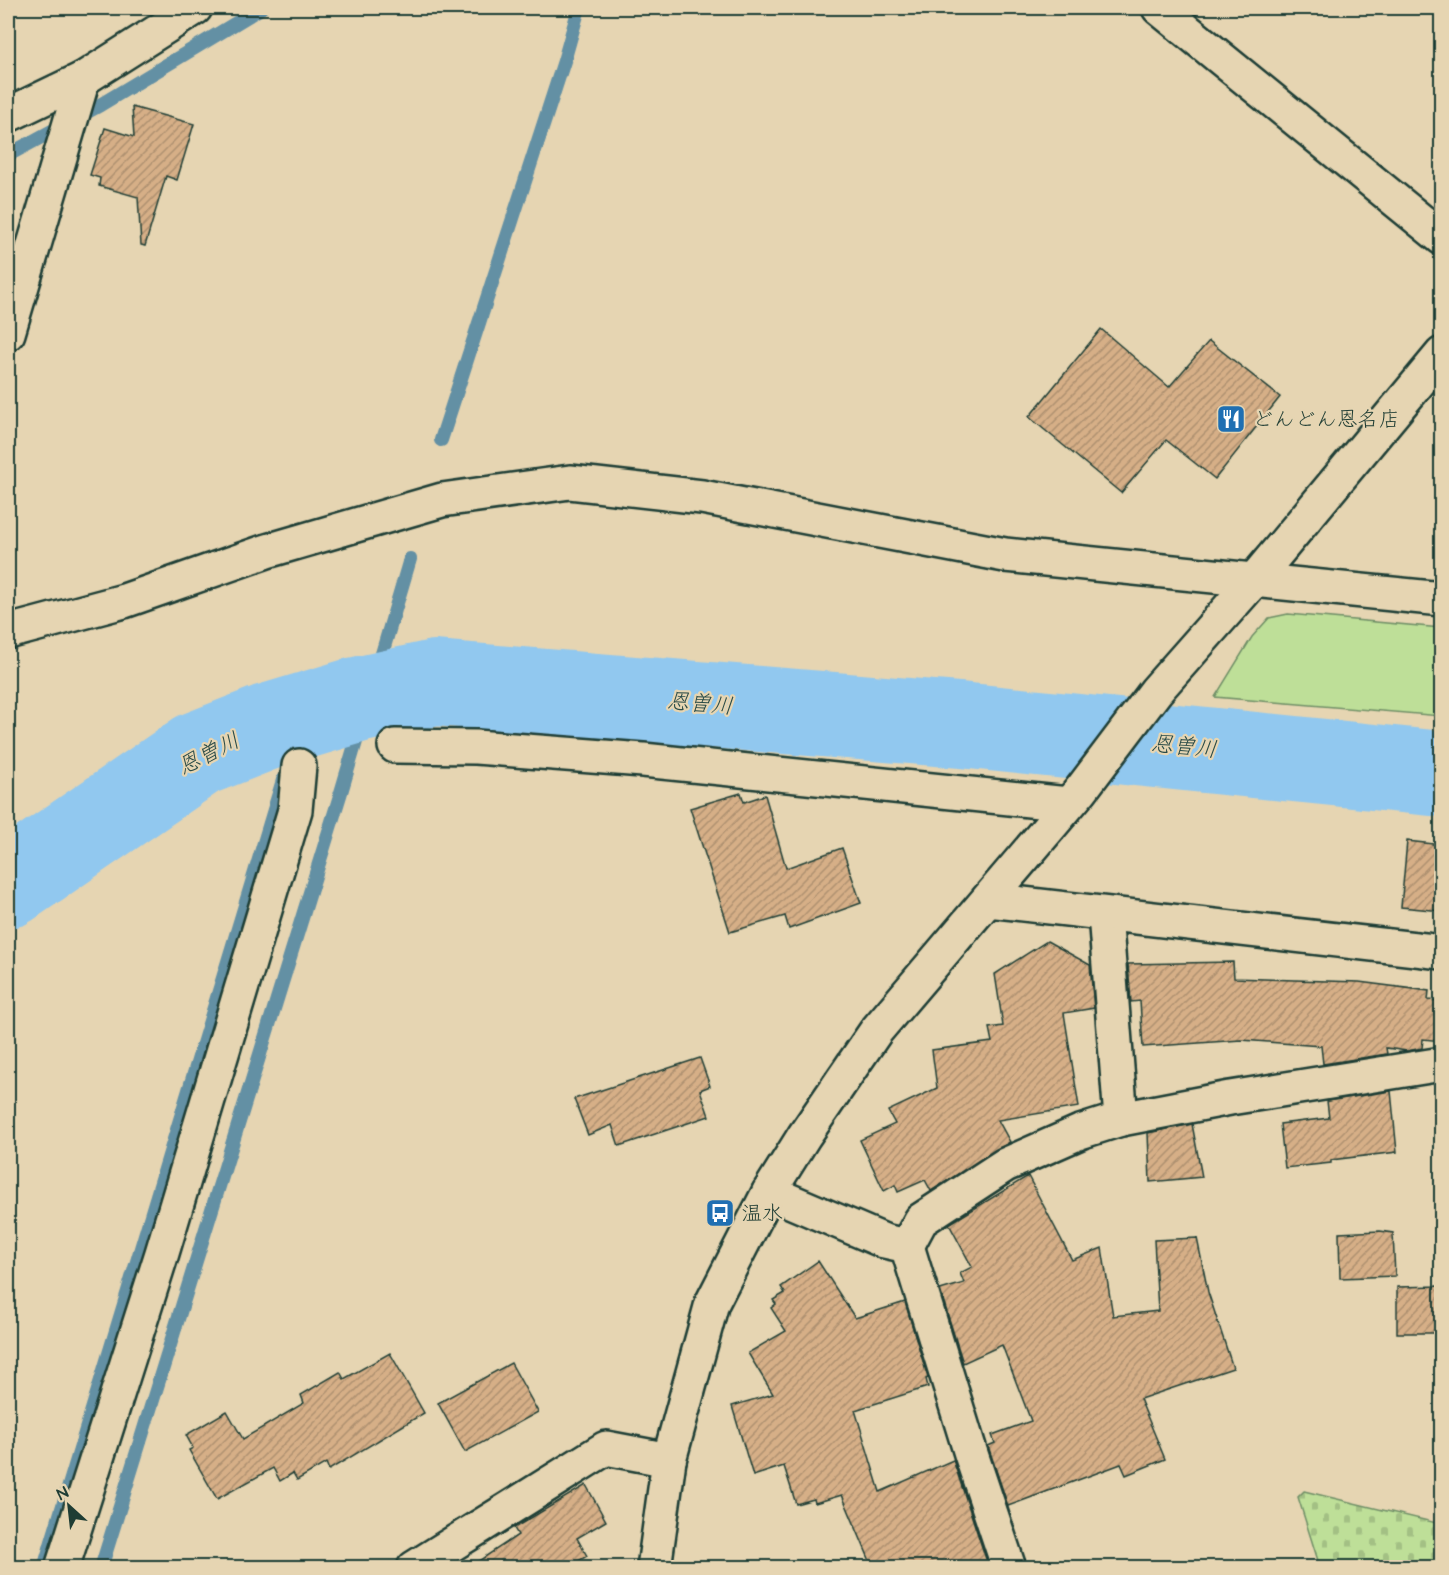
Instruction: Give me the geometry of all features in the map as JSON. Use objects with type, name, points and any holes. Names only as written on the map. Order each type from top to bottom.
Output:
[{"type":"street","points":[[8,115],[83,79],[195,8]]},
{"type":"street","points":[[1159,8],[1442,238]]},
{"type":"street","points":[[8,333],[83,79]]},
{"type":"street","points":[[654,1568],[669,1460],[712,1303],[769,1192],[876,1031],[1074,797],[1156,691],[1255,579],[1442,354]]},
{"type":"street","points":[[8,632],[124,601],[267,551],[442,500],[570,482],[702,497],[1005,555],[1442,599]]},
{"type":"street","points":[[395,746],[476,747],[1074,797]]},
{"type":"street","points":[[62,1568],[162,1253],[292,821],[299,766]]},
{"type":"street","points":[[988,900],[1442,952]]},
{"type":"street","points":[[1105,914],[1121,1119]]},
{"type":"street","points":[[1010,1568],[971,1454],[907,1246],[921,1220],[1005,1165],[1080,1132],[1121,1119],[1230,1098],[1442,1064]]},
{"type":"street","points":[[769,1192],[884,1240],[907,1246]]},
{"type":"street","points":[[414,1568],[606,1448],[669,1460]]},
{"type":"green space","points":[[1288,614],[1441,628],[1441,716],[1215,697],[1252,637],[1269,618]]},
{"type":"green space","points":[[1304,1491],[1441,1524],[1441,1567],[1320,1567],[1298,1497]]},
{"type":"building","points":[[132,107],[194,124],[177,180],[166,176],[145,246],[141,245],[138,197],[99,186],[100,178],[90,175],[105,128],[134,137]]},
{"type":"building","points":[[1101,329],[1169,387],[1209,341],[1280,397],[1215,479],[1166,440],[1121,493],[1029,417]]},
{"type":"building","points":[[741,793],[744,802],[765,795],[786,868],[842,848],[861,903],[789,929],[785,916],[730,932],[690,808]]},
{"type":"building","points":[[1407,841],[1442,845],[1442,911],[1401,907]]},
{"type":"building","points":[[1047,941],[1090,965],[1094,1008],[1064,1013],[1079,1107],[998,1120],[1010,1142],[931,1191],[925,1180],[898,1192],[895,1185],[884,1191],[860,1140],[895,1124],[888,1111],[937,1088],[932,1050],[992,1042],[989,1028],[1003,1026],[995,974]]},
{"type":"building","points":[[1233,962],[1234,978],[1359,982],[1429,991],[1428,1000],[1442,1001],[1442,1041],[1423,1039],[1422,1048],[1407,1051],[1386,1048],[1387,1054],[1323,1064],[1321,1046],[1241,1040],[1143,1047],[1140,1001],[1131,1002],[1128,964]]},
{"type":"building","points":[[700,1058],[710,1086],[700,1090],[709,1116],[619,1146],[612,1125],[588,1135],[574,1099]]},
{"type":"building","points":[[1391,1091],[1397,1152],[1285,1168],[1280,1124],[1329,1118],[1327,1101]]},
{"type":"building","points":[[1192,1124],[1202,1177],[1150,1182],[1148,1133]]},
{"type":"building","points":[[1028,1176],[1072,1260],[1102,1248],[1113,1316],[1158,1311],[1154,1240],[1197,1238],[1208,1292],[1233,1368],[1140,1399],[1165,1459],[1126,1475],[1121,1464],[1008,1506],[988,1446],[995,1443],[992,1435],[1031,1421],[1002,1345],[963,1363],[940,1290],[964,1283],[960,1273],[972,1267],[949,1224]]},
{"type":"building","points":[[1380,1231],[1393,1233],[1395,1276],[1340,1278],[1339,1233]]},
{"type":"building","points":[[818,1261],[855,1318],[905,1302],[928,1378],[926,1379],[928,1387],[855,1410],[880,1492],[953,1460],[989,1568],[873,1568],[842,1495],[815,1503],[814,1499],[796,1504],[784,1466],[753,1476],[732,1406],[773,1394],[748,1353],[786,1331],[771,1308],[776,1304],[773,1300],[785,1293],[781,1287]]},
{"type":"building","points":[[1442,1286],[1442,1333],[1397,1333],[1397,1287]]},
{"type":"building","points":[[390,1353],[424,1413],[329,1470],[326,1463],[297,1480],[293,1473],[280,1481],[273,1468],[217,1499],[189,1450],[193,1448],[186,1435],[227,1411],[243,1439],[304,1403],[301,1395],[340,1372],[344,1379]]},
{"type":"building","points":[[511,1363],[538,1412],[465,1452],[438,1403]]},
{"type":"building","points":[[586,1485],[606,1521],[577,1538],[587,1556],[567,1568],[468,1568],[518,1535],[514,1528]]},
{"type":"waterway","points":[[8,155],[100,105],[261,8]]},
{"type":"waterway","points":[[441,440],[564,61],[579,8]]},
{"type":"waterway","points":[[101,1568],[342,789],[410,559]]},
{"type":"waterway","name":"恩曽川","points":[[8,885],[198,754],[267,727],[357,700],[435,683],[960,725],[1442,774]]},
{"type":"waterway","points":[[276,725],[280,753]]},
{"type":"waterway","points":[[44,1568],[283,780]]},
{"type":"place","name":"どんどん恩名店","points":[[1231,419]]},
{"type":"place","name":"温水","points":[[720,1213]]}]
